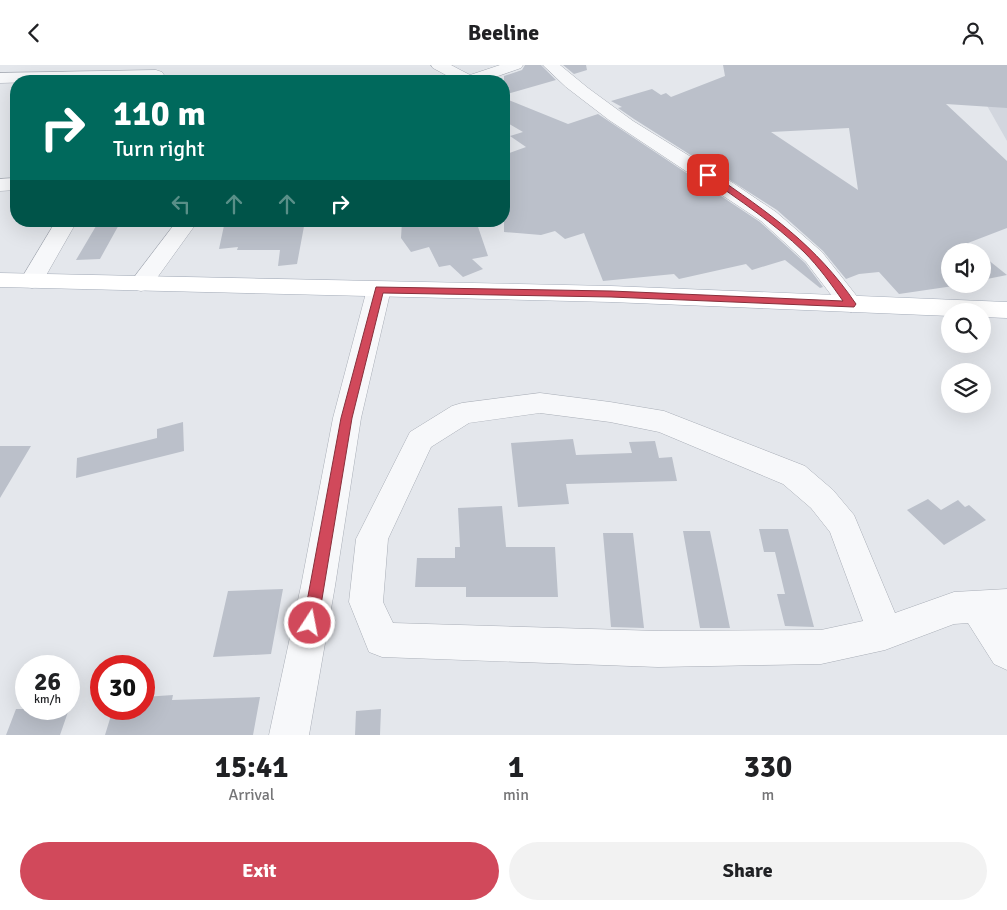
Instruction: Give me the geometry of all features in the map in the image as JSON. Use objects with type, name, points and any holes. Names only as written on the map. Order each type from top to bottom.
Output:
[{"type":"main road","points":[[0,280],[611,294],[1007,310]]},
{"type":"street","points":[[158,75],[173,65]]},
{"type":"street","points":[[439,65],[458,75]]},
{"type":"street","points":[[486,75],[515,65]]},
{"type":"street","points":[[551,65],[570,83],[638,132],[708,175],[772,219],[808,251],[829,274],[851,304]]},
{"type":"street","points":[[32,281],[63,227]]},
{"type":"street","points":[[141,284],[184,227]]},
{"type":"street","points":[[289,735],[318,586],[347,418],[379,289]]},
{"type":"street","points":[[885,633],[843,525],[822,499],[794,475],[664,422],[637,417],[540,403],[462,413],[420,439],[372,539],[366,602],[382,640],[687,649],[821,647],[885,633],[954,608],[992,606],[1007,652]]},
{"type":"shaded area","points":[[964,65],[1007,65],[1007,141]]},
{"type":"building","points":[[525,65],[541,65],[556,80],[510,93],[510,75],[507,75],[522,70]]},
{"type":"building","points":[[563,65],[586,65],[587,70],[574,74]]},
{"type":"building","points":[[723,65],[1007,65],[1007,108],[946,104],[1007,161],[1007,228],[968,243],[941,243],[941,288],[899,294],[879,272],[859,274],[846,279],[823,251],[777,210],[634,119],[618,108],[622,107],[611,101],[652,89],[661,95],[666,93],[671,97],[725,76]],"holes":[[[849,128],[858,190],[771,132]]]},
{"type":"building","points":[[510,100],[568,124],[598,114],[760,222],[805,263],[823,287],[820,288],[785,260],[752,270],[746,264],[679,279],[674,274],[603,281],[584,233],[565,239],[555,231],[541,235],[504,232],[504,227],[510,227],[510,153],[526,147],[510,136],[523,132],[510,124]]},
{"type":"building","points":[[95,227],[118,227],[100,259],[76,260]]},
{"type":"building","points":[[224,227],[304,227],[297,264],[278,266],[280,250],[237,250],[238,247],[219,249]]},
{"type":"building","points":[[402,227],[478,227],[488,256],[472,259],[483,269],[463,277],[450,265],[439,267],[429,247],[411,252],[401,238]]},
{"type":"building","points":[[991,262],[1007,275],[991,278]]},
{"type":"building","points":[[183,422],[184,451],[76,478],[77,458],[157,438],[157,429]]},
{"type":"building","points":[[573,439],[576,455],[632,453],[629,442],[655,441],[659,458],[672,457],[677,481],[566,484],[569,504],[518,507],[511,443]]},
{"type":"building","points":[[0,446],[31,446],[0,498]]},
{"type":"building","points":[[928,499],[941,510],[958,500],[965,507],[969,505],[986,520],[944,545],[907,510]]},
{"type":"building","points":[[502,506],[506,547],[555,547],[558,597],[466,597],[466,587],[415,587],[417,558],[455,558],[455,547],[460,547],[458,508]]},
{"type":"building","points":[[759,529],[788,529],[814,627],[785,626],[777,594],[785,594],[775,552],[764,552]]},
{"type":"building","points":[[683,531],[710,531],[730,628],[700,628]]},
{"type":"building","points":[[603,533],[633,533],[644,628],[611,627]]},
{"type":"building","points":[[283,589],[271,654],[213,657],[228,591]]},
{"type":"building","points":[[173,695],[172,700],[260,697],[253,735],[105,735],[110,720],[155,720],[155,696]]},
{"type":"building","points":[[381,709],[380,735],[355,735],[356,711]]},
{"type":"building","points":[[15,712],[15,720],[65,720],[60,735],[6,735]]},
{"type":"route","points":[[310,623],[347,418],[379,289],[611,294],[851,304],[829,274],[808,251],[772,219],[708,175]]}]
